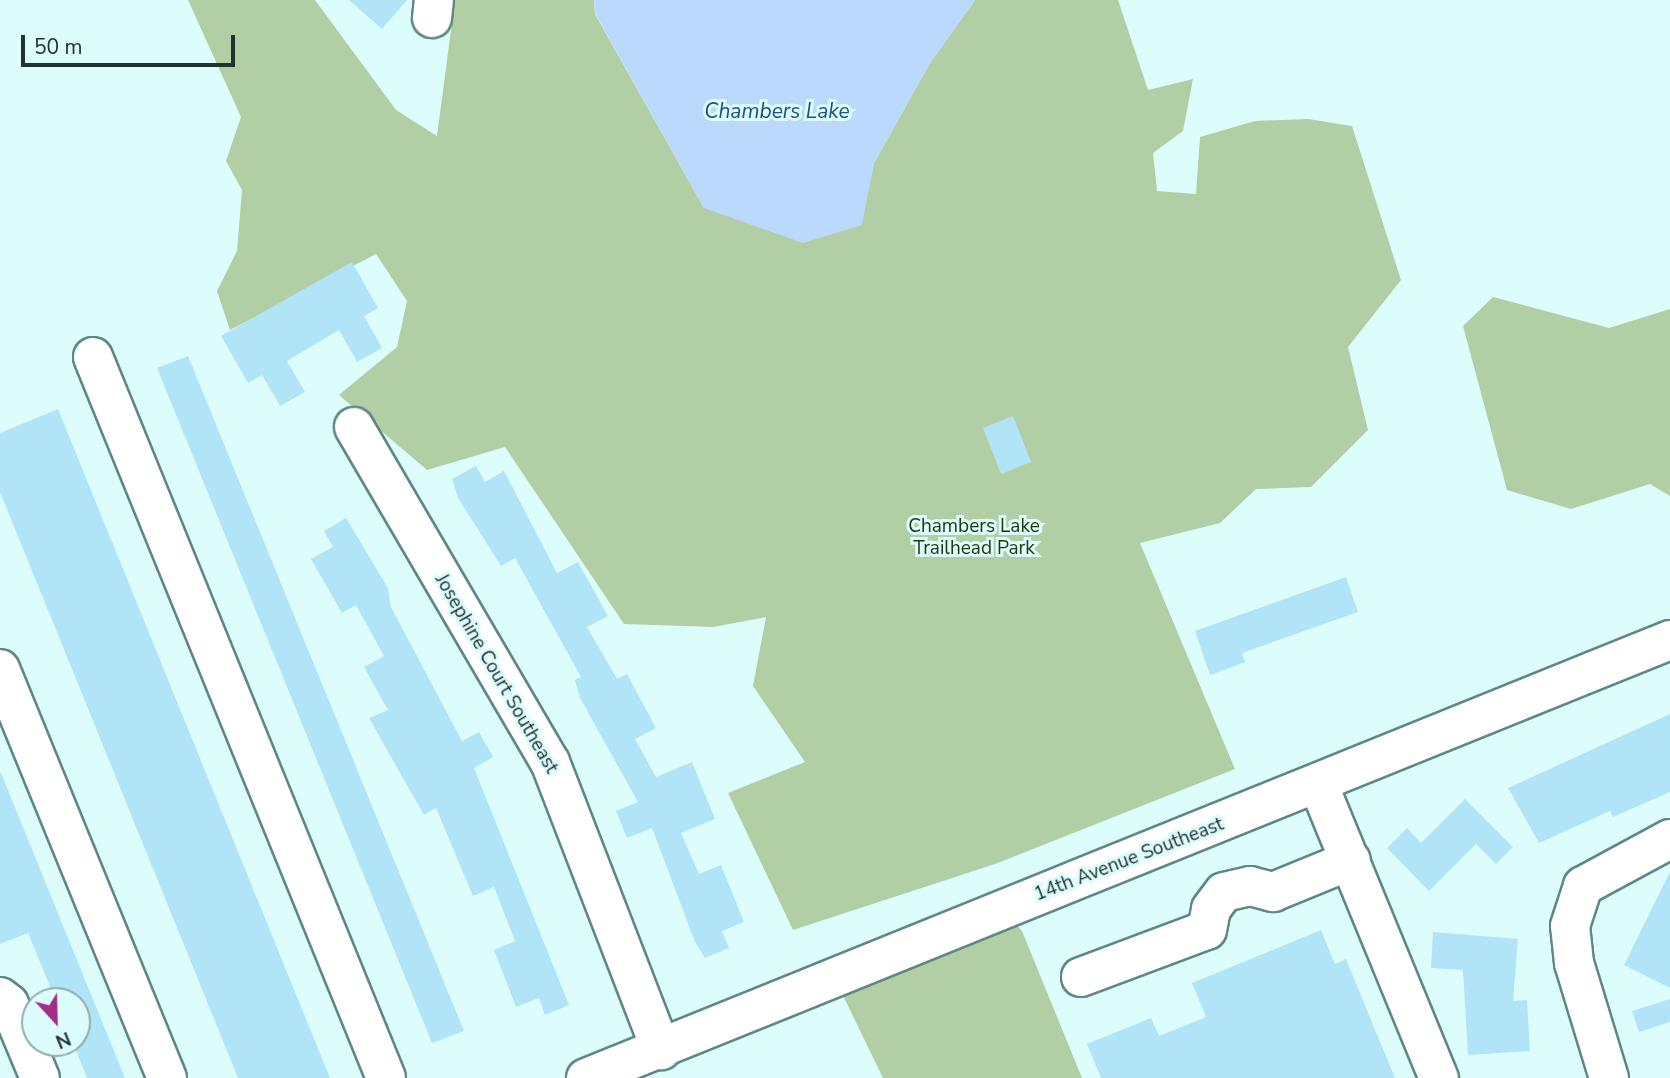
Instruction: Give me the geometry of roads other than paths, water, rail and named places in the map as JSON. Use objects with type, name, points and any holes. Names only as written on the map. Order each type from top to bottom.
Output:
[{"type":"street","points":[[93,357],[386,1078]]},
{"type":"street","name":"Josephine Court Southeast","points":[[354,427],[550,762],[661,1049]]},
{"type":"street","name":"14th Avenue Southeast","points":[[586,1078],[845,970],[1319,786],[1670,640]]},
{"type":"street","points":[[0,669],[167,1078]]},
{"type":"street","points":[[1319,786],[1439,1078]]},
{"type":"street","points":[[1609,1078],[1574,963],[1570,926],[1583,886],[1670,839]]},
{"type":"street","points":[[1081,977],[1207,930],[1211,909],[1224,892],[1250,886],[1273,892],[1351,860]]},
{"type":"street","points":[[0,997],[9,1004],[40,1078]]},
{"type":"water","name":"Chambers Lake","points":[[594,0],[975,0],[930,63],[874,163],[862,225],[803,243],[704,208],[595,13]]},
{"type":"park label","name":"Chambers Lake Trailhead Park","points":[[974,538]]}]
